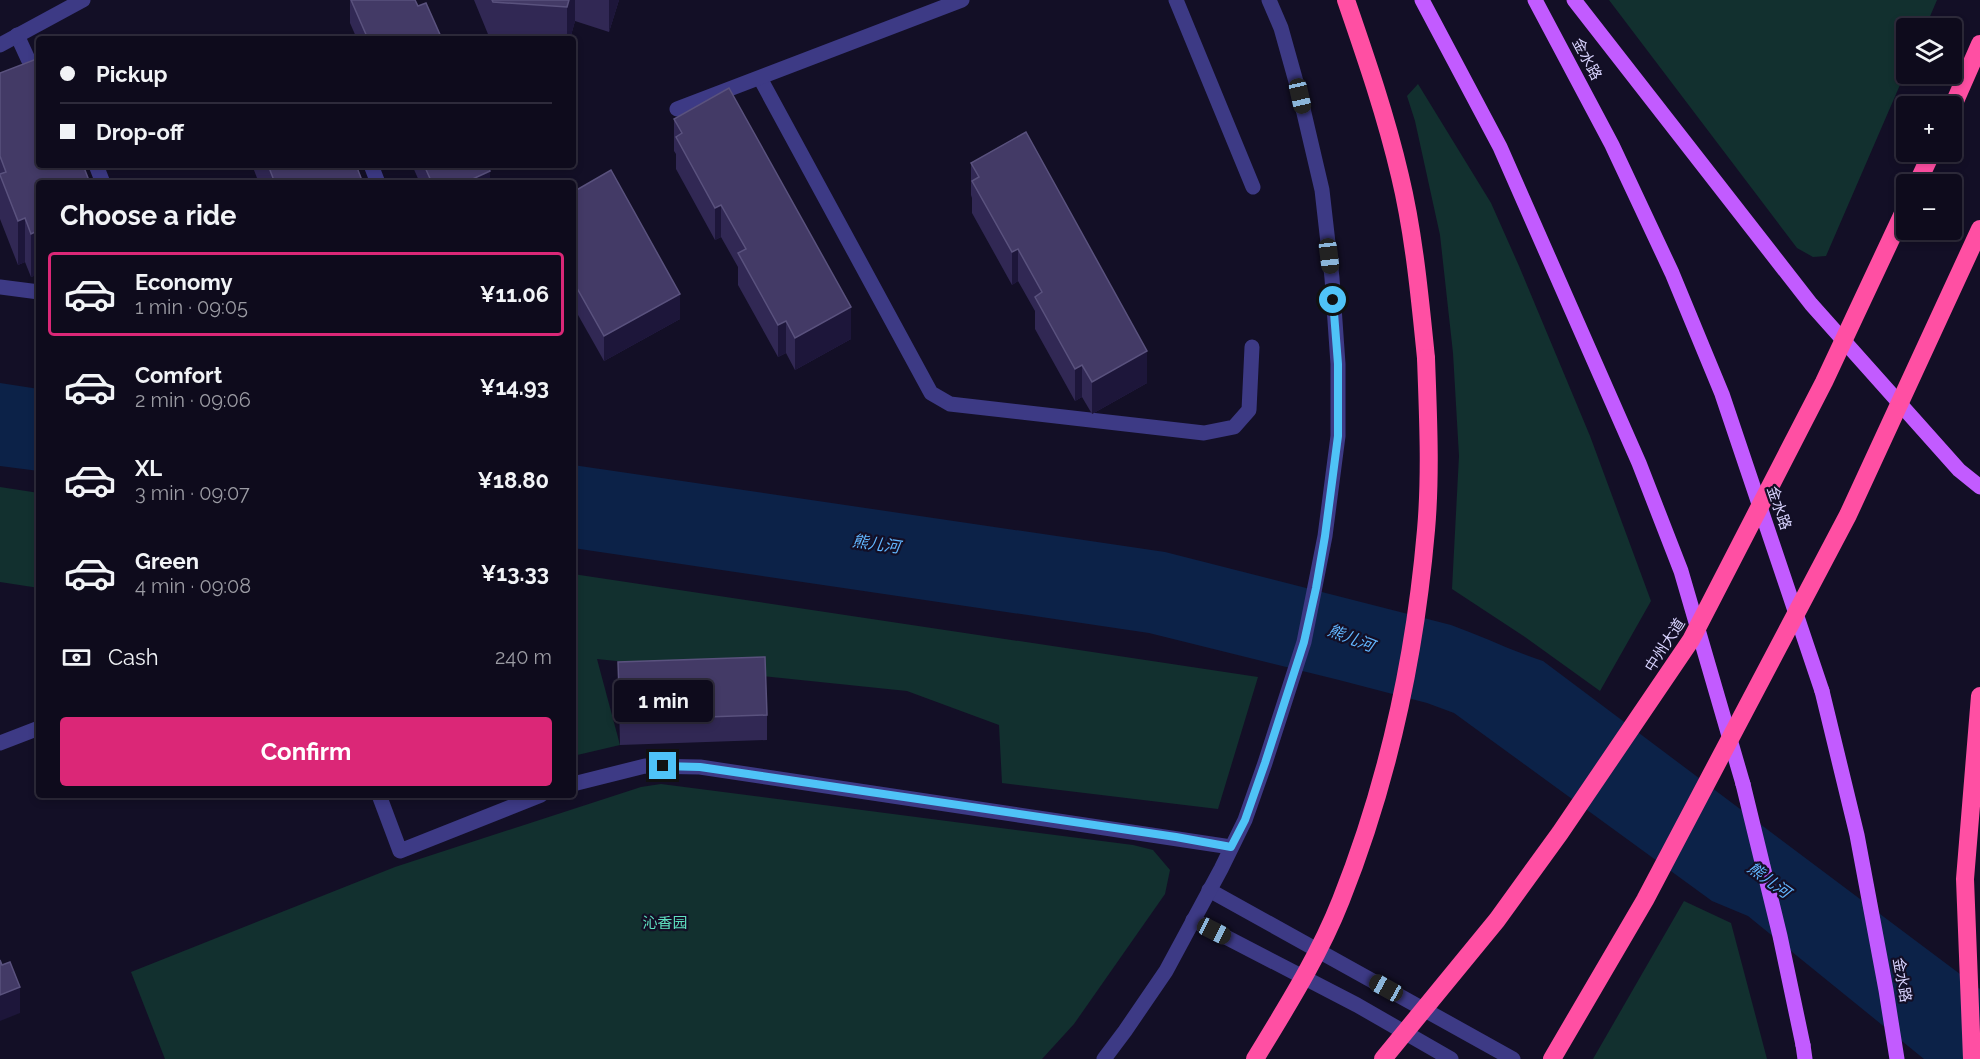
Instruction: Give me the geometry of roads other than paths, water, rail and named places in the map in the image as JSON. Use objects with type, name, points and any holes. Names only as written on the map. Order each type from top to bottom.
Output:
[{"type":"highway","points":[[1255,1059],[1317,952],[1341,900],[1370,816],[1391,747],[1405,685],[1426,530],[1429,469],[1426,358],[1419,288],[1401,178],[1368,62],[1346,0]]},
{"type":"highway","points":[[1957,96],[1980,44]]},
{"type":"highway","name":"中州大道","points":[[1383,1059],[1497,920],[1560,833],[1691,640],[1824,382],[1896,228]]},
{"type":"highway","points":[[1552,1059],[1645,900],[1848,515],[1980,230]]},
{"type":"highway","points":[[1972,1059],[1965,879],[1980,696]]},
{"type":"main road","points":[[1422,0],[1500,147],[1639,463],[1681,571],[1743,784],[1780,936],[1804,1052]]},
{"type":"main road","name":"金水路","points":[[1534,0],[1612,145],[1672,273],[1722,394],[1822,691],[1857,835],[1897,1059]]},
{"type":"main road","points":[[1574,0],[1811,304],[1959,470],[1980,487]]},
{"type":"street","points":[[0,45],[83,0]]},
{"type":"street","points":[[677,110],[962,0]]},
{"type":"street","points":[[1176,0],[1253,188]]},
{"type":"street","points":[[1104,1059],[1166,971],[1245,820],[1304,642],[1325,536],[1338,436],[1338,364],[1332,278],[1322,190],[1300,96],[1281,28],[1269,0]]},
{"type":"street","points":[[17,35],[28,59],[36,67]]},
{"type":"street","points":[[760,78],[932,393],[950,404],[1204,433],[1234,427],[1249,410],[1252,347]]},
{"type":"street","points":[[0,287],[36,292]]},
{"type":"street","points":[[0,743],[36,729]]},
{"type":"street","points":[[576,783],[645,766],[700,767],[1231,847]]},
{"type":"street","points":[[380,798],[400,851],[533,798]]},
{"type":"street","points":[[1209,890],[1514,1059]]},
{"type":"street","points":[[1193,920],[1357,1005],[1451,1059]]},
{"type":"water","points":[[0,383],[36,389],[36,471],[0,466]]},
{"type":"water","name":"熊儿河","points":[[576,465],[1165,552],[1451,625],[1543,661],[1980,989],[1980,1059],[1924,1059],[1748,916],[1712,901],[1454,713],[1427,703],[1149,633],[576,548]]},
{"type":"park label","name":"沁香园","points":[[665,923]]}]
